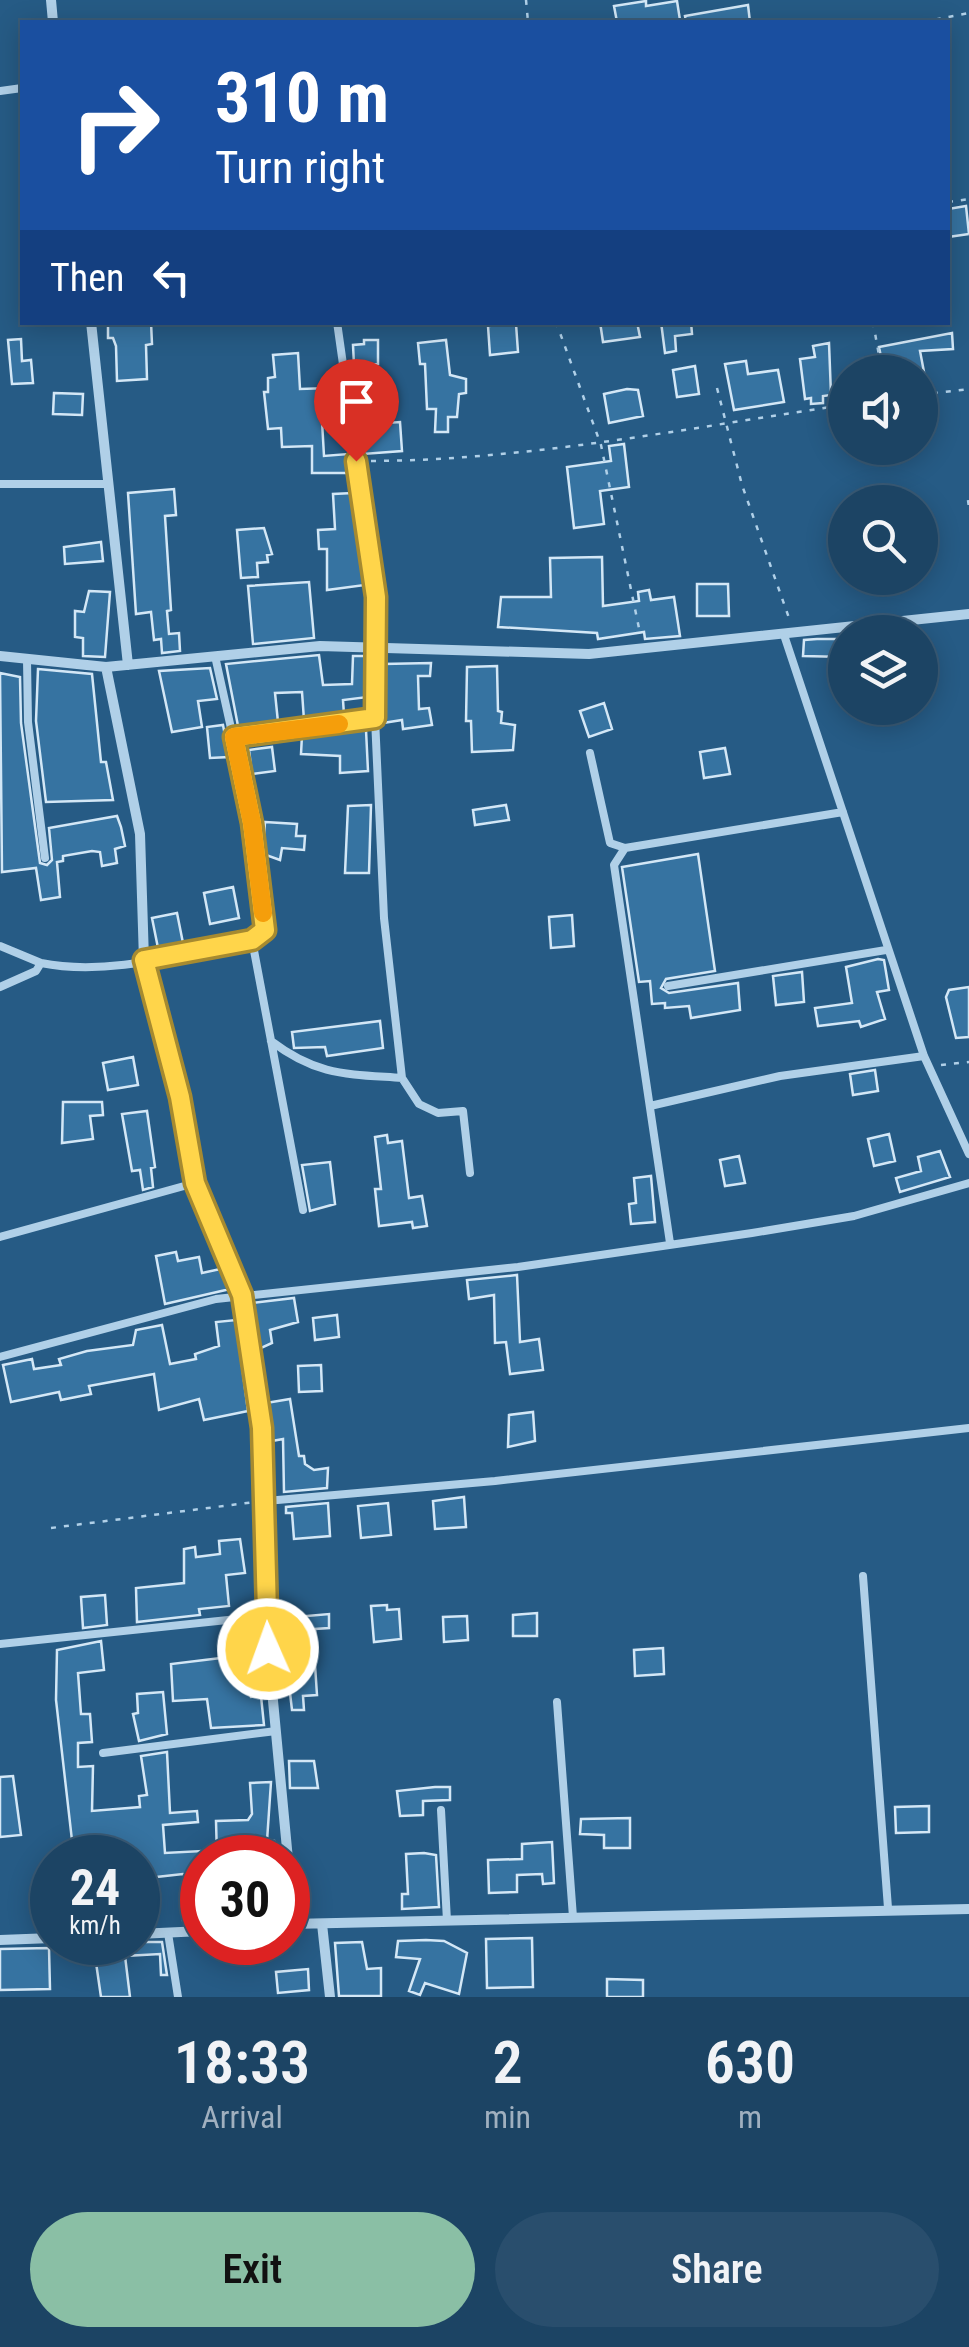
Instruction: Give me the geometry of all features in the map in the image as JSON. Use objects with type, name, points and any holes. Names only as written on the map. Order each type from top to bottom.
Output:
[{"type":"street","points":[[91,325],[128,665]]},
{"type":"street","points":[[0,656],[106,667],[320,646],[589,654],[969,614]]},
{"type":"street","points":[[106,667],[140,834],[144,960],[180,1097],[195,1183],[242,1295],[262,1428],[266,1616],[284,1835]]},
{"type":"street","points":[[310,1924],[969,1909]]},
{"type":"street","points":[[322,1924],[330,1997]]},
{"type":"street","points":[[160,1933],[180,1932]]},
{"type":"street","points":[[0,1940],[30,1939]]},
{"type":"lane","points":[[337,325],[376,597],[375,718],[384,918],[402,1078],[418,1104],[438,1113],[463,1112],[470,1174]]},
{"type":"lane","points":[[0,484],[108,484]]},
{"type":"lane","points":[[789,634],[886,950],[924,1056],[969,1154]]},
{"type":"lane","points":[[0,946],[41,963],[76,970],[252,940],[265,930],[252,823],[215,656]]},
{"type":"lane","points":[[27,660],[28,722],[44,858]]},
{"type":"lane","points":[[234,737],[375,718]]},
{"type":"lane","points":[[590,753],[610,843],[625,848],[844,812]]},
{"type":"lane","points":[[625,848],[614,865],[670,1243]]},
{"type":"lane","points":[[252,940],[304,1210]]},
{"type":"lane","points":[[668,986],[886,950]]},
{"type":"lane","points":[[0,987],[36,971],[41,963]]},
{"type":"lane","points":[[272,1041],[298,1062],[322,1072],[402,1078]]},
{"type":"lane","points":[[650,1106],[780,1076],[924,1056]]},
{"type":"lane","points":[[0,1236],[195,1183]]},
{"type":"lane","points":[[0,1357],[242,1295],[518,1266],[854,1216],[969,1183]]},
{"type":"lane","points":[[266,1501],[495,1481],[969,1428]]},
{"type":"lane","points":[[863,1576],[888,1908]]},
{"type":"lane","points":[[0,1644],[266,1616]]},
{"type":"lane","points":[[558,1702],[573,1918]]},
{"type":"lane","points":[[104,1753],[276,1731]]},
{"type":"lane","points":[[441,1810],[447,1921]]},
{"type":"lane","points":[[168,1933],[178,1997]]},
{"type":"path","points":[[933,20],[969,13]]},
{"type":"path","points":[[557,325],[601,445],[643,650]]},
{"type":"path","points":[[874,325],[879,355]]},
{"type":"path","points":[[717,388],[789,634]]},
{"type":"path","points":[[938,393],[969,389]]},
{"type":"path","points":[[356,461],[460,461],[601,445],[828,407]]},
{"type":"path","points":[[968,500],[969,508]]},
{"type":"path","points":[[929,1067],[969,1062]]},
{"type":"path","points":[[51,1528],[266,1501]]},
{"type":"building","points":[[677,1],[680,20],[617,20],[614,6]]},
{"type":"building","points":[[748,5],[750,20],[686,20],[685,16]]},
{"type":"building","points":[[966,206],[969,234],[950,237],[950,209]]},
{"type":"building","points":[[108,325],[151,325],[152,344],[146,345],[147,379],[117,381],[116,346],[113,338],[108,338]]},
{"type":"building","points":[[516,325],[518,352],[490,355],[488,326]]},
{"type":"building","points":[[600,325],[638,325],[640,337],[603,342]]},
{"type":"building","points":[[661,325],[691,325],[692,334],[675,336],[676,351],[665,353]]},
{"type":"building","points":[[952,333],[953,349],[920,351],[921,355],[881,355],[879,347]]},
{"type":"building","points":[[21,339],[22,361],[31,360],[33,383],[12,384],[8,340]]},
{"type":"building","points":[[364,340],[378,340],[378,364],[354,365],[353,345],[364,344]]},
{"type":"building","points":[[446,340],[450,375],[466,379],[466,393],[459,394],[457,417],[448,417],[448,432],[435,432],[436,409],[427,409],[425,364],[420,364],[418,343]]},
{"type":"building","points":[[829,343],[829,355],[828,395],[823,396],[823,403],[811,404],[811,398],[805,399],[800,359],[815,357],[813,346]]},
{"type":"building","points":[[298,353],[300,389],[330,388],[332,421],[322,421],[324,456],[348,454],[351,473],[312,473],[312,446],[282,447],[281,428],[268,429],[264,392],[268,392],[268,378],[275,377],[273,355]]},
{"type":"building","points":[[746,361],[748,374],[778,370],[784,402],[734,410],[725,364]]},
{"type":"building","points":[[695,366],[699,394],[677,397],[673,370]]},
{"type":"building","points":[[638,390],[643,416],[609,423],[604,394]]},
{"type":"building","points":[[54,393],[83,394],[82,415],[53,414]]},
{"type":"building","points":[[400,422],[402,451],[363,454],[359,425]]},
{"type":"building","points":[[624,444],[629,487],[600,491],[604,524],[574,528],[567,467],[611,461],[609,446]]},
{"type":"building","points":[[174,489],[176,515],[165,516],[171,610],[167,611],[169,634],[179,633],[180,651],[162,653],[161,639],[154,640],[151,612],[136,614],[128,493]]},
{"type":"building","points":[[353,493],[365,585],[327,590],[327,549],[319,549],[318,530],[335,529],[333,494]]},
{"type":"building","points":[[264,528],[272,554],[267,555],[268,562],[257,563],[258,577],[241,578],[237,530]]},
{"type":"building","points":[[101,542],[103,561],[65,564],[64,547]]},
{"type":"building","points":[[602,557],[603,606],[639,601],[638,592],[649,590],[651,600],[674,597],[680,636],[645,639],[644,632],[598,639],[597,633],[498,627],[501,597],[551,597],[550,558]]},
{"type":"building","points":[[309,582],[314,638],[253,644],[248,586]]},
{"type":"building","points":[[697,584],[728,584],[729,616],[697,616]]},
{"type":"building","points":[[89,591],[110,592],[105,657],[83,656],[83,638],[75,637],[75,611],[84,612]]},
{"type":"building","points":[[828,639],[828,657],[803,656],[804,640]]},
{"type":"building","points":[[319,655],[323,685],[352,684],[353,656],[366,656],[368,697],[343,700],[344,715],[304,720],[302,692],[275,693],[278,722],[238,726],[226,664]]},
{"type":"building","points":[[431,663],[430,676],[418,676],[419,709],[429,708],[432,725],[403,729],[402,720],[383,723],[383,664]]},
{"type":"building","points":[[497,666],[498,711],[502,712],[501,723],[515,725],[513,750],[472,752],[471,721],[466,721],[467,667]]},
{"type":"building","points":[[210,668],[217,699],[198,701],[202,727],[172,732],[159,671]]},
{"type":"building","points":[[38,669],[92,674],[101,762],[106,762],[113,800],[46,802],[36,721]]},
{"type":"building","points":[[0,673],[20,677],[21,723],[40,863],[47,865],[52,860],[49,828],[117,816],[121,827],[125,846],[115,849],[117,863],[102,866],[100,852],[92,851],[63,856],[63,861],[57,862],[60,897],[41,900],[36,868],[2,872]]},
{"type":"building","points":[[604,703],[612,729],[589,737],[580,711]]},
{"type":"building","points":[[223,725],[229,757],[210,758],[207,727]]},
{"type":"building","points":[[366,730],[368,771],[340,773],[340,756],[301,754],[302,735]]},
{"type":"building","points":[[272,747],[275,771],[252,774],[249,750]]},
{"type":"building","points":[[725,748],[730,774],[704,778],[700,752]]},
{"type":"building","points":[[371,805],[369,873],[345,873],[348,806]]},
{"type":"building","points":[[506,805],[509,820],[475,825],[473,810]]},
{"type":"building","points":[[265,822],[297,824],[296,836],[305,836],[304,850],[282,848],[280,860],[263,854]]},
{"type":"building","points":[[698,854],[715,971],[666,979],[661,988],[669,993],[738,983],[740,1010],[691,1018],[689,1006],[665,1008],[665,1003],[652,1004],[650,981],[639,982],[622,867]]},
{"type":"building","points":[[233,887],[239,918],[210,924],[204,893]]},
{"type":"building","points":[[177,913],[183,943],[158,948],[152,918]]},
{"type":"building","points":[[572,915],[574,946],[551,948],[549,917]]},
{"type":"building","points":[[884,960],[889,990],[877,992],[885,1019],[861,1027],[859,1021],[818,1026],[815,1008],[852,1003],[846,967]]},
{"type":"building","points":[[802,972],[804,1002],[776,1005],[773,976]]},
{"type":"building","points":[[969,987],[969,1037],[956,1038],[946,997],[949,990]]},
{"type":"building","points":[[380,1021],[383,1048],[327,1056],[325,1047],[294,1048],[292,1032]]},
{"type":"building","points":[[133,1057],[138,1085],[108,1090],[103,1063]]},
{"type":"building","points":[[875,1070],[878,1091],[853,1095],[850,1074]]},
{"type":"building","points":[[63,1102],[102,1102],[103,1115],[90,1116],[93,1139],[62,1143]]},
{"type":"building","points":[[147,1111],[155,1167],[151,1168],[153,1187],[143,1190],[140,1170],[132,1171],[122,1114]]},
{"type":"building","points":[[889,1134],[895,1161],[874,1166],[868,1139]]},
{"type":"building","points":[[387,1135],[388,1143],[402,1141],[409,1198],[422,1196],[427,1226],[413,1228],[412,1222],[379,1226],[375,1189],[381,1189],[375,1137]]},
{"type":"building","points":[[940,1151],[950,1177],[900,1192],[896,1178],[921,1171],[918,1157]]},
{"type":"building","points":[[739,1156],[745,1183],[725,1186],[720,1160]]},
{"type":"building","points":[[330,1162],[335,1204],[310,1211],[302,1165]]},
{"type":"building","points":[[651,1176],[655,1222],[631,1224],[629,1204],[636,1203],[634,1178]]},
{"type":"building","points":[[176,1252],[178,1261],[199,1257],[202,1273],[225,1268],[230,1289],[165,1304],[156,1256]]},
{"type":"building","points":[[517,1275],[520,1342],[539,1339],[543,1370],[510,1374],[506,1342],[495,1343],[494,1295],[469,1299],[467,1280]]},
{"type":"building","points":[[294,1298],[298,1322],[270,1330],[272,1343],[259,1349],[252,1303]]},
{"type":"building","points":[[337,1315],[339,1337],[315,1340],[313,1318]]},
{"type":"building","points":[[236,1320],[248,1411],[204,1420],[199,1399],[159,1410],[154,1374],[89,1386],[91,1394],[61,1400],[59,1392],[11,1402],[3,1365],[32,1359],[34,1369],[61,1365],[59,1359],[87,1351],[133,1345],[136,1330],[162,1325],[170,1364],[196,1359],[195,1354],[219,1346],[216,1322]]},
{"type":"building","points":[[321,1365],[322,1391],[299,1392],[298,1366]]},
{"type":"building","points":[[290,1399],[299,1456],[304,1456],[305,1464],[314,1470],[328,1468],[327,1488],[284,1492],[283,1439],[272,1441],[266,1403]]},
{"type":"building","points":[[533,1412],[535,1441],[508,1447],[509,1415]]},
{"type":"building","points":[[464,1497],[466,1527],[435,1529],[433,1501]]},
{"type":"building","points":[[328,1503],[330,1536],[294,1539],[292,1513],[286,1513],[286,1507]]},
{"type":"building","points":[[388,1503],[391,1535],[361,1538],[358,1506]]},
{"type":"building","points":[[240,1539],[245,1573],[226,1575],[229,1606],[199,1609],[200,1615],[137,1622],[136,1588],[184,1583],[184,1549],[195,1547],[196,1557],[220,1554],[219,1541]]},
{"type":"building","points":[[105,1595],[107,1625],[83,1628],[81,1597]]},
{"type":"building","points":[[387,1605],[387,1610],[399,1609],[401,1639],[374,1642],[371,1606]]},
{"type":"building","points":[[537,1613],[537,1636],[513,1636],[513,1615]]},
{"type":"building","points":[[329,1614],[329,1628],[315,1629],[316,1642],[286,1644],[285,1618]]},
{"type":"building","points":[[467,1616],[468,1640],[444,1642],[443,1617]]},
{"type":"building","points":[[101,1641],[104,1670],[78,1673],[81,1714],[90,1714],[92,1742],[78,1743],[78,1767],[93,1766],[92,1811],[140,1807],[139,1796],[147,1795],[141,1756],[167,1752],[170,1813],[197,1811],[198,1822],[163,1825],[165,1853],[180,1852],[180,1874],[160,1877],[160,1835],[71,1835],[56,1700],[57,1650]]},
{"type":"building","points":[[663,1648],[664,1674],[635,1676],[634,1650]]},
{"type":"building","points":[[246,1655],[251,1697],[261,1696],[264,1725],[211,1728],[207,1699],[173,1701],[171,1664]]},
{"type":"building","points":[[281,1664],[315,1665],[317,1695],[303,1696],[304,1710],[292,1710],[290,1693],[283,1694]]},
{"type":"building","points":[[163,1692],[167,1734],[139,1741],[133,1714],[138,1713],[137,1694]]},
{"type":"building","points":[[289,1761],[314,1761],[318,1788],[290,1788]]},
{"type":"building","points":[[13,1776],[21,1835],[0,1837],[0,1777]]},
{"type":"building","points":[[271,1782],[267,1835],[216,1835],[216,1821],[248,1820],[252,1814],[250,1783]]},
{"type":"building","points":[[450,1787],[450,1800],[423,1801],[423,1815],[400,1816],[397,1791]]},
{"type":"building","points":[[929,1806],[929,1832],[896,1833],[895,1807]]},
{"type":"building","points":[[630,1818],[630,1848],[604,1848],[604,1835],[580,1834],[581,1819]]},
{"type":"building","points":[[552,1842],[554,1883],[543,1884],[542,1874],[517,1875],[517,1892],[489,1893],[488,1860],[522,1859],[522,1844]]},
{"type":"building","points":[[406,1854],[436,1855],[439,1907],[402,1909],[402,1894],[408,1894]]},
{"type":"building","points":[[532,1938],[533,1987],[487,1988],[486,1939]]},
{"type":"building","points":[[398,1941],[444,1941],[467,1953],[459,1994],[425,1983],[420,1995],[409,1991],[420,1959],[396,1957]]},
{"type":"building","points":[[160,1942],[162,1942],[167,1975],[161,1975]]},
{"type":"building","points":[[362,1942],[367,1969],[381,1968],[381,1996],[339,1996],[335,1943]]},
{"type":"building","points":[[30,1948],[30,1965],[49,1965],[50,1989],[0,1990],[0,1949]]},
{"type":"building","points":[[96,1965],[126,1965],[130,1997],[101,1997]]},
{"type":"building","points":[[308,1969],[309,1990],[278,1993],[276,1972]]},
{"type":"building","points":[[607,1979],[643,1980],[643,1997],[607,1997]]},
{"type":"slow traffic","points":[[263,913],[252,823],[234,737],[339,724]]},
{"type":"route","points":[[268,1649],[262,1428],[242,1295],[236,1270],[195,1183],[180,1097],[144,960],[252,940],[265,930],[252,823],[234,737],[375,718],[376,597],[356,461]]}]
